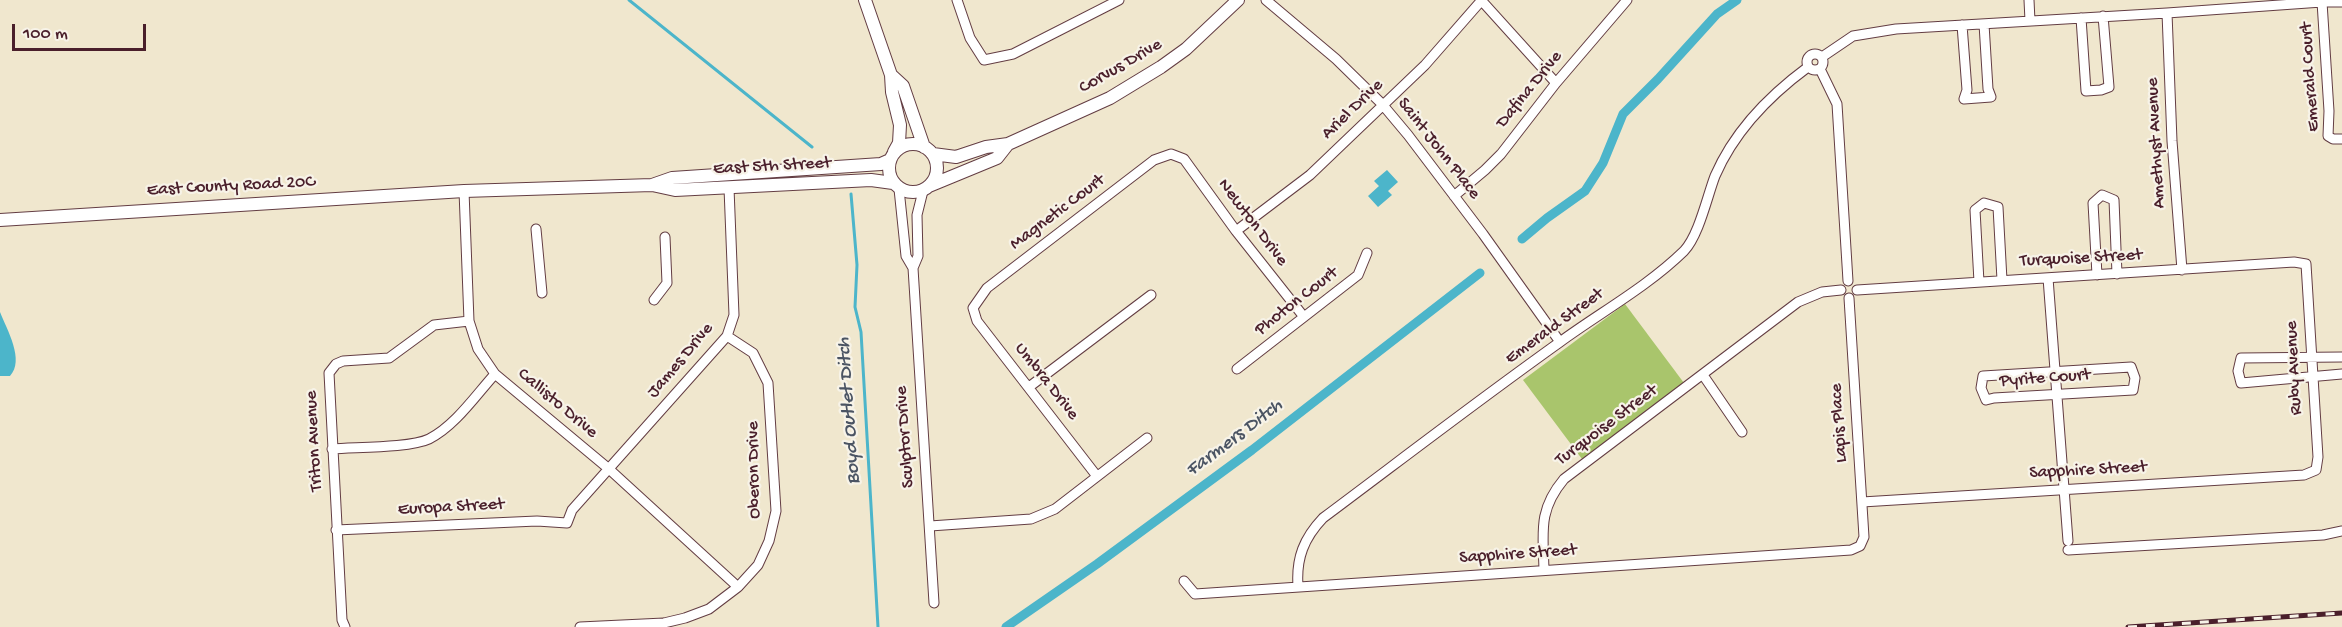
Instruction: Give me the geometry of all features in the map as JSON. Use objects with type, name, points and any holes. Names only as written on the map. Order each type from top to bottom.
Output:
[{"type":"street","points":[[865,0],[891,75],[892,92],[900,125],[899,143],[888,168],[896,186],[907,192],[926,188],[934,181],[937,167],[928,151],[903,86],[891,75]]},
{"type":"street","points":[[957,0],[970,38],[984,60],[1013,54],[1119,0]]},
{"type":"street","name":"Corvus Drive","points":[[928,151],[956,157],[987,147],[1008,144],[1110,98],[1136,84],[1186,49],[1238,0]]},
{"type":"street","name":"Saint John Place","points":[[1266,0],[1336,59],[1382,105],[1454,196],[1560,342]]},
{"type":"street","points":[[1481,0],[1556,83]]},
{"type":"street","name":"Ariel Drive","points":[[1236,231],[1310,175],[1439,50],[1481,0]]},
{"type":"street","name":"Dafina Drive","points":[[1454,196],[1501,154],[1556,83],[1628,0]]},
{"type":"street","points":[[2030,0],[2030,21]]},
{"type":"street","points":[[1822,57],[1844,40],[1865,32],[2167,13],[2292,2],[2342,2]]},
{"type":"street","name":"Emerald Court","points":[[2322,2],[2329,111],[2328,136],[2333,139],[2342,139]]},
{"type":"street","name":"Amethyst Avenue","points":[[2167,13],[2172,141],[2182,270]]},
{"type":"street","points":[[2081,18],[2086,91],[2101,90],[2109,87],[2103,16]]},
{"type":"street","points":[[1962,25],[1967,90],[1964,99],[1991,97],[1988,89],[1984,24]]},
{"type":"street","points":[[1820,69],[1814,70],[1808,67],[1807,60],[1816,54],[1822,57]]},
{"type":"street","points":[[1820,69],[1823,64],[1822,57]]},
{"type":"street","name":"Emerald Street","points":[[1298,586],[1296,567],[1302,546],[1311,530],[1323,518],[1560,342],[1652,278],[1686,249],[1702,217],[1716,175],[1736,138],[1763,105],[1808,67]]},
{"type":"street","points":[[1820,69],[1837,104],[1848,281]]},
{"type":"street","points":[[892,156],[908,144],[928,151]]},
{"type":"street","name":"Corvus Drive","points":[[926,188],[997,158],[1008,144]]},
{"type":"street","name":"Newton Drive","points":[[1171,154],[1184,159],[1236,231],[1304,317]]},
{"type":"street","name":"Magnetic Court","points":[[973,308],[987,288],[1154,160],[1171,154]]},
{"type":"street","name":"East 5th Street","points":[[464,191],[652,184],[672,178],[881,164],[892,156]]},
{"type":"street","name":"East 5th Street","points":[[652,184],[675,190],[872,180],[896,186]]},
{"type":"street","name":"Sculptor Drive","points":[[896,186],[906,256],[913,268]]},
{"type":"street","name":"James Drive","points":[[567,523],[572,510],[727,336],[734,315],[729,188]]},
{"type":"street","name":"Sculptor Drive","points":[[926,188],[917,215],[918,256],[913,268],[934,603]]},
{"type":"street","name":"East County Road 20C","points":[[0,220],[464,191]]},
{"type":"street","name":"Callisto Drive","points":[[464,191],[469,321],[478,349],[495,374],[609,469],[738,587]]},
{"type":"street","points":[[2097,275],[2093,203],[2102,195],[2114,200],[2117,274]]},
{"type":"street","points":[[1979,282],[1975,210],[1984,203],[1998,207],[2002,280]]},
{"type":"street","points":[[536,230],[542,293]]},
{"type":"street","points":[[654,300],[667,284],[665,237]]},
{"type":"street","name":"Photon Court","points":[[1237,369],[1358,275],[1367,253]]},
{"type":"street","name":"Turquoise Street","points":[[1857,290],[2294,262],[2306,264]]},
{"type":"street","name":"Ruby Avenue","points":[[2306,264],[2310,359],[2318,457],[2316,470]]},
{"type":"street","points":[[2048,278],[2068,546],[2323,535],[2342,531]]},
{"type":"street","points":[[1848,281],[1854,283],[1857,290],[1854,296],[1849,298],[1844,296],[1841,290],[1848,281]]},
{"type":"street","name":"Turquoise Street","points":[[1544,570],[1543,523],[1551,493],[1564,479],[1798,302],[1822,292],[1841,290]]},
{"type":"street","points":[[1029,387],[1150,295]]},
{"type":"street","name":"Lapis Place","points":[[1849,298],[1864,537],[1860,546]]},
{"type":"street","name":"Umbra Drive","points":[[973,308],[977,321],[1096,475]]},
{"type":"street","name":"Triton Avenue","points":[[345,627],[342,620],[336,530],[329,373],[336,364],[343,361],[389,358],[434,324],[469,321]]},
{"type":"street","name":"Oberon Drive","points":[[580,627],[664,623],[685,618],[709,609],[738,587],[758,565],[769,541],[776,511],[768,383],[753,353],[727,336]]},
{"type":"street","points":[[2342,357],[2241,358],[2238,371],[2241,383],[2342,374]]},
{"type":"street","name":"Pyrite Court","points":[[2131,367],[2135,378],[2133,390],[1986,400],[1981,388],[1983,376],[2055,371],[2131,367]]},
{"type":"street","points":[[332,449],[412,444],[430,439],[458,415],[495,374]]},
{"type":"street","points":[[1702,375],[1742,432]]},
{"type":"street","points":[[930,526],[1031,519],[1055,509],[1096,475],[1147,438]]},
{"type":"street","name":"Sapphire Street","points":[[1862,502],[2304,475],[2316,470]]},
{"type":"street","name":"Europa Street","points":[[336,530],[537,521],[567,523]]},
{"type":"street","name":"Sapphire Street","points":[[1184,581],[1195,594],[1851,550],[1860,546]]},
{"type":"green space","points":[[1625,304],[1684,383],[1582,459],[1523,380]]},
{"type":"water","points":[[1387,170],[1398,182],[1388,191],[1392,195],[1378,207],[1368,196],[1379,186],[1374,181]]},
{"type":"water","points":[[0,312],[15,353],[16,362],[10,376],[0,376]]},
{"type":"waterway","name":"Boyd Outlet Ditch","points":[[629,0],[812,147]]},
{"type":"waterway","name":"Farmers Ditch","points":[[1522,239],[1585,191],[1603,163],[1623,114],[1717,14],[1737,0]]},
{"type":"waterway","name":"Boyd Outlet Ditch","points":[[851,194],[857,265],[855,307],[861,332],[878,627]]},
{"type":"waterway","name":"Farmers Ditch","points":[[1006,627],[1097,564],[1252,450],[1480,273]]},
{"type":"railway","points":[[2128,627],[2342,613]]}]
